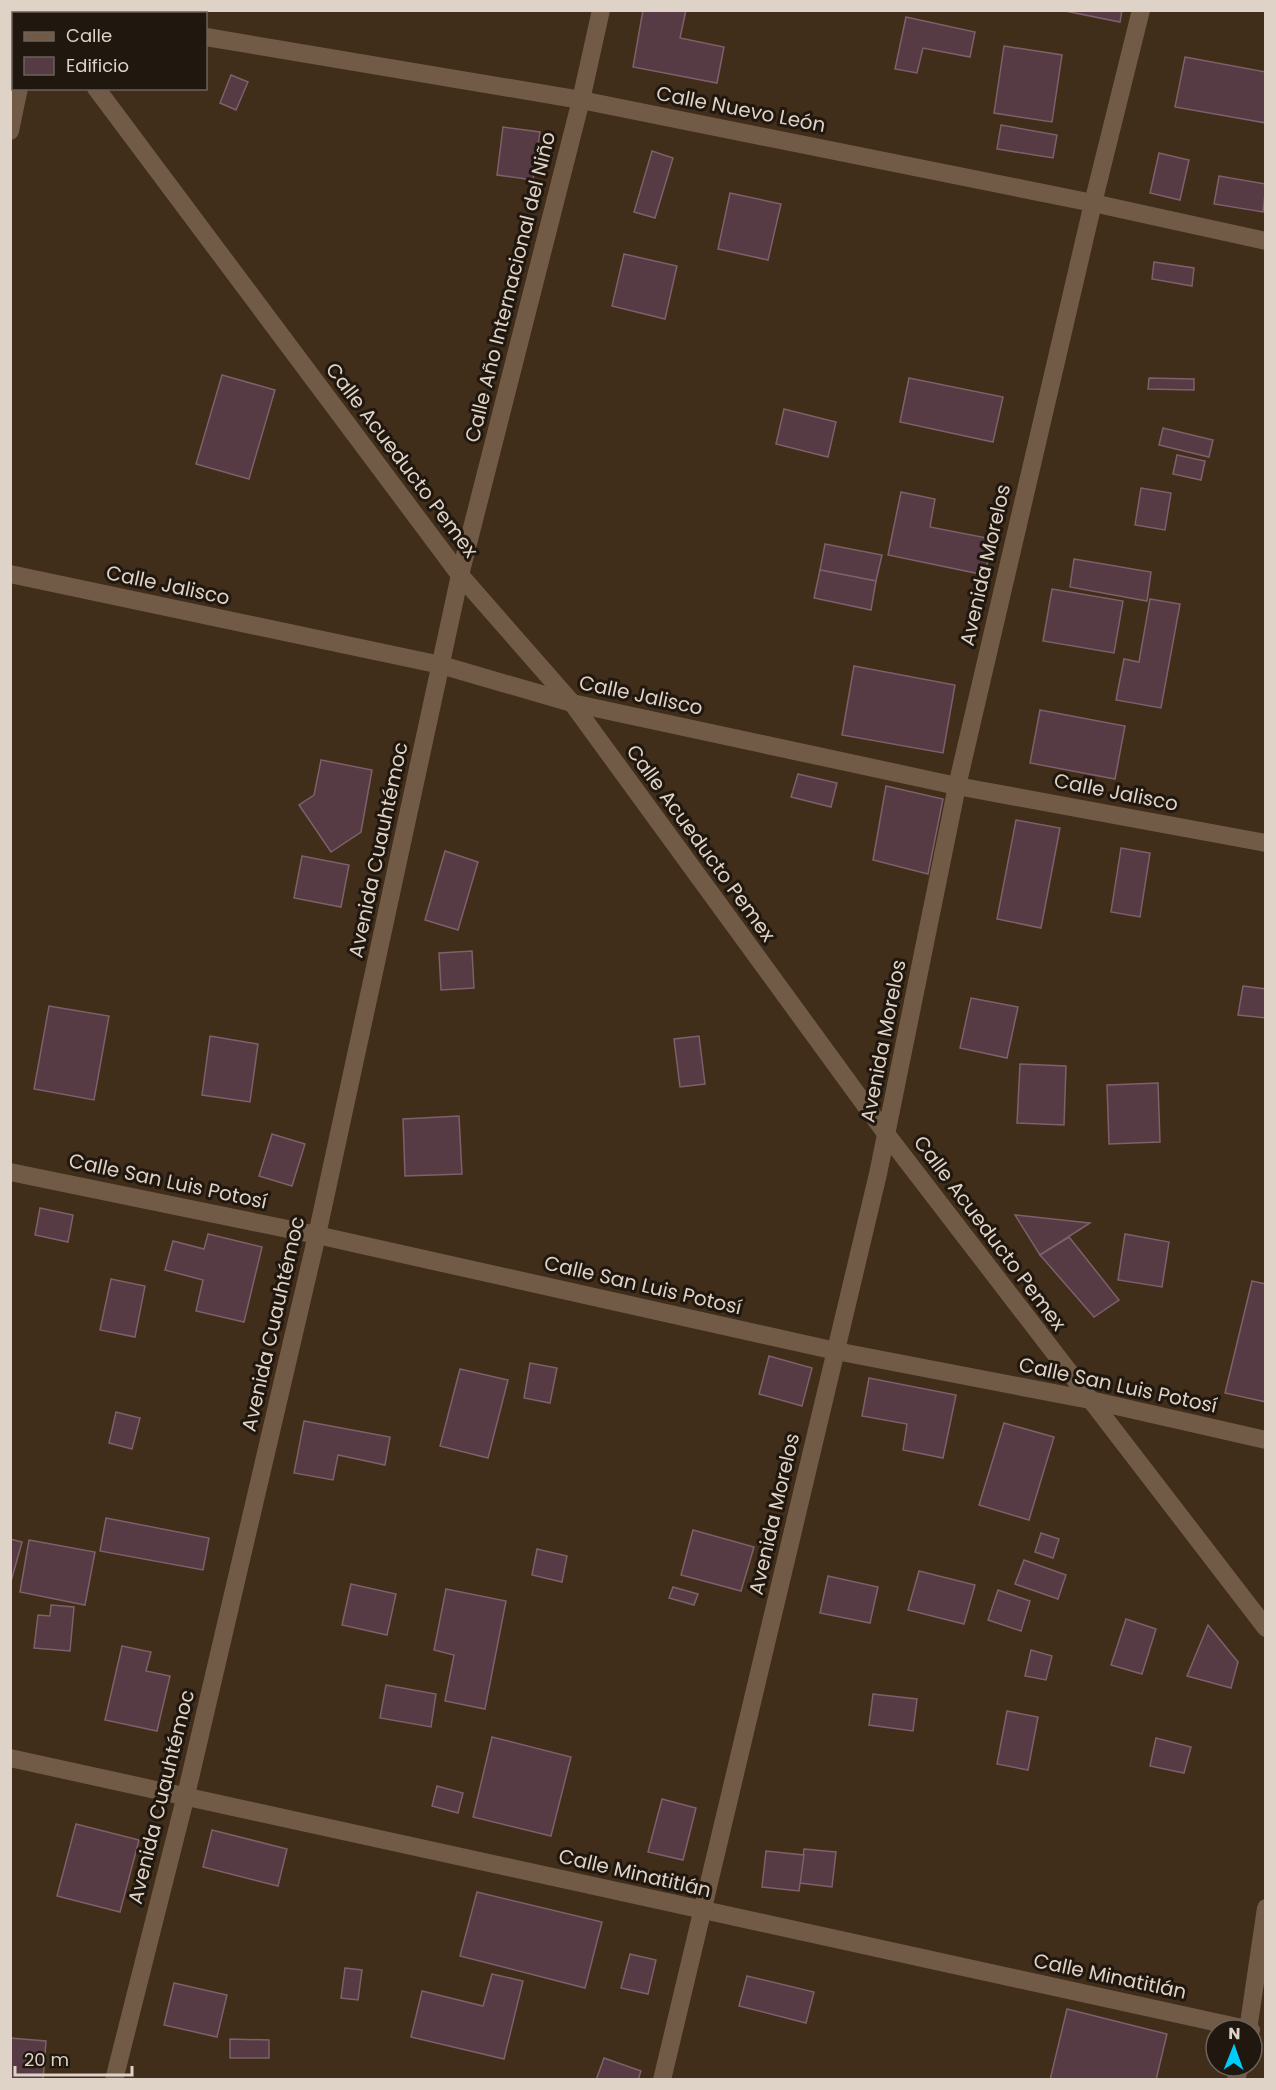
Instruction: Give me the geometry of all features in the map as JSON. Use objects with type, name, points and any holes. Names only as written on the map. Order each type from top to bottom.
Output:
[{"type":"street","name":"Calle Año Internacional del Niño","points":[[460,575],[602,10]]},
{"type":"street","name":"Avenida Morelos","points":[[662,2079],[887,1135],[957,786],[1093,203],[1141,10]]},
{"type":"street","name":"Calle Nuevo León","points":[[207,37],[581,100],[1093,203],[1266,241]]},
{"type":"street","points":[[10,131],[19,90]]},
{"type":"street","name":"Calle Acueducto Pemex","points":[[97,90],[460,575],[572,703],[887,1135],[1266,1628]]},
{"type":"street","name":"Calle Jalisco","points":[[10,574],[441,665],[572,703],[957,786],[1266,843]]},
{"type":"street","name":"Avenida Cuauhtémoc","points":[[114,2079],[186,1796],[317,1235],[460,575]]},
{"type":"street","name":"Calle San Luis Potosí","points":[[10,1172],[317,1235],[836,1351],[1090,1400],[1266,1440]]},
{"type":"street","name":"Calle Minatitlán","points":[[10,1758],[1204,2020]]},
{"type":"street","points":[[1254,2018],[1266,1908]]},
{"type":"building","points":[[643,10],[686,10],[680,38],[724,47],[717,83],[633,67]]},
{"type":"building","points":[[1060,10],[1122,10],[1120,22]]},
{"type":"building","points":[[906,17],[975,32],[970,57],[923,48],[917,73],[895,69]]},
{"type":"building","points":[[1004,46],[1062,55],[1052,122],[994,113]]},
{"type":"building","points":[[1185,57],[1266,72],[1266,123],[1175,107]]},
{"type":"building","points":[[231,75],[248,82],[236,110],[220,103]]},
{"type":"building","points":[[1001,125],[1057,135],[1053,158],[997,149]]},
{"type":"building","points":[[503,127],[540,132],[533,180],[497,175]]},
{"type":"building","points":[[652,151],[673,158],[655,218],[634,212]]},
{"type":"building","points":[[1159,153],[1189,160],[1180,200],[1150,193]]},
{"type":"building","points":[[1219,176],[1266,184],[1263,212],[1214,204]]},
{"type":"building","points":[[730,193],[781,204],[768,260],[718,249]]},
{"type":"building","points":[[624,254],[677,266],[665,319],[612,306]]},
{"type":"building","points":[[1154,262],[1194,268],[1192,286],[1152,279]]},
{"type":"building","points":[[222,375],[275,390],[249,479],[196,464]]},
{"type":"building","points":[[909,378],[1003,397],[993,442],[900,422]]},
{"type":"building","points":[[1149,378],[1194,379],[1194,390],[1148,389]]},
{"type":"building","points":[[784,409],[836,422],[828,457],[776,444]]},
{"type":"building","points":[[1163,428],[1213,440],[1209,457],[1159,445]]},
{"type":"building","points":[[1177,455],[1205,461],[1201,480],[1173,474]]},
{"type":"building","points":[[1141,488],[1171,493],[1165,530],[1135,525]]},
{"type":"building","points":[[901,492],[935,499],[930,527],[992,539],[985,575],[888,555]]},
{"type":"building","points":[[825,544],[882,555],[876,581],[820,570]]},
{"type":"building","points":[[1074,559],[1151,572],[1147,601],[1070,587]]},
{"type":"building","points":[[820,570],[876,581],[871,610],[814,598]]},
{"type":"building","points":[[1052,589],[1123,601],[1114,653],[1043,641]]},
{"type":"building","points":[[1150,599],[1180,604],[1161,708],[1116,700],[1124,659],[1139,662]]},
{"type":"building","points":[[854,666],[955,685],[943,753],[842,735]]},
{"type":"building","points":[[1040,710],[1125,726],[1115,779],[1030,763]]},
{"type":"building","points":[[321,760],[372,770],[361,832],[331,852],[299,805],[314,795]]},
{"type":"building","points":[[798,774],[837,783],[831,807],[791,797]]},
{"type":"building","points":[[886,786],[943,799],[928,874],[873,860]]},
{"type":"building","points":[[1016,820],[1060,828],[1041,928],[997,919]]},
{"type":"building","points":[[1121,848],[1150,853],[1140,917],[1111,912]]},
{"type":"building","points":[[445,851],[478,862],[458,930],[425,920]]},
{"type":"building","points":[[302,856],[349,865],[341,907],[294,898]]},
{"type":"building","points":[[472,951],[474,988],[441,990],[439,953]]},
{"type":"building","points":[[1243,986],[1266,989],[1266,1018],[1238,1015]]},
{"type":"building","points":[[971,998],[1018,1007],[1007,1058],[960,1048]]},
{"type":"building","points":[[49,1006],[109,1016],[94,1100],[34,1089]]},
{"type":"building","points":[[210,1036],[258,1044],[250,1102],[202,1095]]},
{"type":"building","points":[[699,1036],[705,1084],[680,1087],[674,1039]]},
{"type":"building","points":[[1020,1064],[1066,1066],[1064,1125],[1017,1123]]},
{"type":"building","points":[[1158,1083],[1160,1142],[1109,1144],[1107,1085]]},
{"type":"building","points":[[459,1116],[462,1174],[405,1176],[403,1119]]},
{"type":"building","points":[[272,1134],[305,1144],[292,1186],[259,1176]]},
{"type":"building","points":[[40,1208],[73,1215],[68,1242],[35,1235]]},
{"type":"building","points":[[1015,1215],[1090,1223],[1040,1255]]},
{"type":"building","points":[[208,1234],[262,1247],[244,1322],[196,1311],[203,1280],[165,1270],[173,1241],[204,1249]]},
{"type":"building","points":[[1125,1234],[1169,1242],[1162,1287],[1118,1280]]},
{"type":"building","points":[[1069,1237],[1119,1300],[1094,1317],[1040,1255]]},
{"type":"building","points":[[111,1279],[145,1286],[135,1337],[100,1330]]},
{"type":"building","points":[[1252,1281],[1266,1284],[1266,1402],[1225,1393]]},
{"type":"building","points":[[769,1356],[812,1368],[802,1406],[759,1394]]},
{"type":"building","points":[[530,1363],[557,1368],[550,1403],[524,1398]]},
{"type":"building","points":[[460,1369],[508,1380],[488,1458],[440,1446]]},
{"type":"building","points":[[869,1378],[956,1395],[943,1458],[903,1450],[907,1424],[862,1416]]},
{"type":"building","points":[[116,1412],[140,1418],[132,1449],[109,1443]]},
{"type":"building","points":[[304,1421],[390,1437],[385,1465],[338,1455],[333,1480],[294,1473]]},
{"type":"building","points":[[1004,1423],[1054,1437],[1029,1520],[979,1505]]},
{"type":"building","points":[[106,1518],[209,1538],[203,1570],[100,1551]]},
{"type":"building","points":[[693,1530],[754,1547],[741,1591],[681,1575]]},
{"type":"building","points":[[1041,1533],[1059,1539],[1053,1558],[1035,1552]]},
{"type":"building","points":[[10,1539],[22,1542],[10,1585]]},
{"type":"building","points":[[29,1540],[95,1552],[85,1605],[20,1592]]},
{"type":"building","points":[[537,1549],[567,1556],[562,1582],[532,1575]]},
{"type":"building","points":[[1024,1560],[1066,1575],[1058,1599],[1015,1584]]},
{"type":"building","points":[[919,1571],[975,1585],[964,1624],[908,1610]]},
{"type":"building","points":[[828,1576],[878,1587],[870,1623],[820,1613]]},
{"type":"building","points":[[351,1584],[396,1594],[387,1635],[342,1625]]},
{"type":"building","points":[[673,1587],[698,1594],[694,1605],[669,1598]]},
{"type":"building","points":[[446,1589],[506,1601],[485,1709],[445,1701],[454,1655],[434,1650]]},
{"type":"building","points":[[998,1590],[1030,1601],[1021,1631],[988,1620]]},
{"type":"building","points":[[51,1605],[74,1607],[70,1651],[34,1648],[38,1615],[50,1616]]},
{"type":"building","points":[[1126,1619],[1156,1629],[1142,1674],[1111,1665]]},
{"type":"building","points":[[1208,1625],[1238,1662],[1231,1688],[1187,1676]]},
{"type":"building","points":[[122,1646],[151,1652],[146,1671],[170,1676],[157,1731],[105,1720]]},
{"type":"building","points":[[1031,1650],[1052,1656],[1046,1680],[1025,1676]]},
{"type":"building","points":[[386,1685],[436,1694],[431,1727],[380,1718]]},
{"type":"building","points":[[873,1694],[917,1699],[913,1731],[869,1725]]},
{"type":"building","points":[[1007,1711],[1038,1717],[1028,1770],[997,1764]]},
{"type":"building","points":[[492,1737],[571,1757],[551,1836],[473,1817]]},
{"type":"building","points":[[1156,1738],[1191,1747],[1184,1773],[1150,1766]]},
{"type":"building","points":[[437,1786],[463,1793],[458,1813],[432,1806]]},
{"type":"building","points":[[662,1799],[696,1808],[683,1860],[648,1852]]},
{"type":"building","points":[[76,1824],[139,1840],[120,1912],[57,1896]]},
{"type":"building","points":[[212,1830],[287,1849],[278,1886],[203,1867]]},
{"type":"building","points":[[804,1849],[836,1852],[832,1887],[800,1883]]},
{"type":"building","points":[[766,1851],[804,1855],[799,1891],[762,1887]]},
{"type":"building","points":[[477,1892],[602,1922],[585,1988],[460,1956]]},
{"type":"building","points":[[630,1954],[656,1960],[648,1994],[621,1988]]},
{"type":"building","points":[[345,1968],[362,1970],[358,2000],[341,1998]]},
{"type":"building","points":[[492,1974],[523,1981],[504,2059],[411,2037],[422,1991],[483,2006]]},
{"type":"building","points":[[747,1976],[814,1992],[806,2023],[739,2006]]},
{"type":"building","points":[[174,1983],[227,1995],[217,2037],[164,2025]]},
{"type":"building","points":[[1067,2009],[1167,2034],[1156,2080],[1050,2080]]},
{"type":"building","points":[[10,2038],[46,2041],[43,2080],[10,2080]]},
{"type":"building","points":[[230,2039],[269,2040],[269,2058],[230,2058]]},
{"type":"building","points":[[604,2058],[641,2071],[638,2080],[596,2080]]}]
